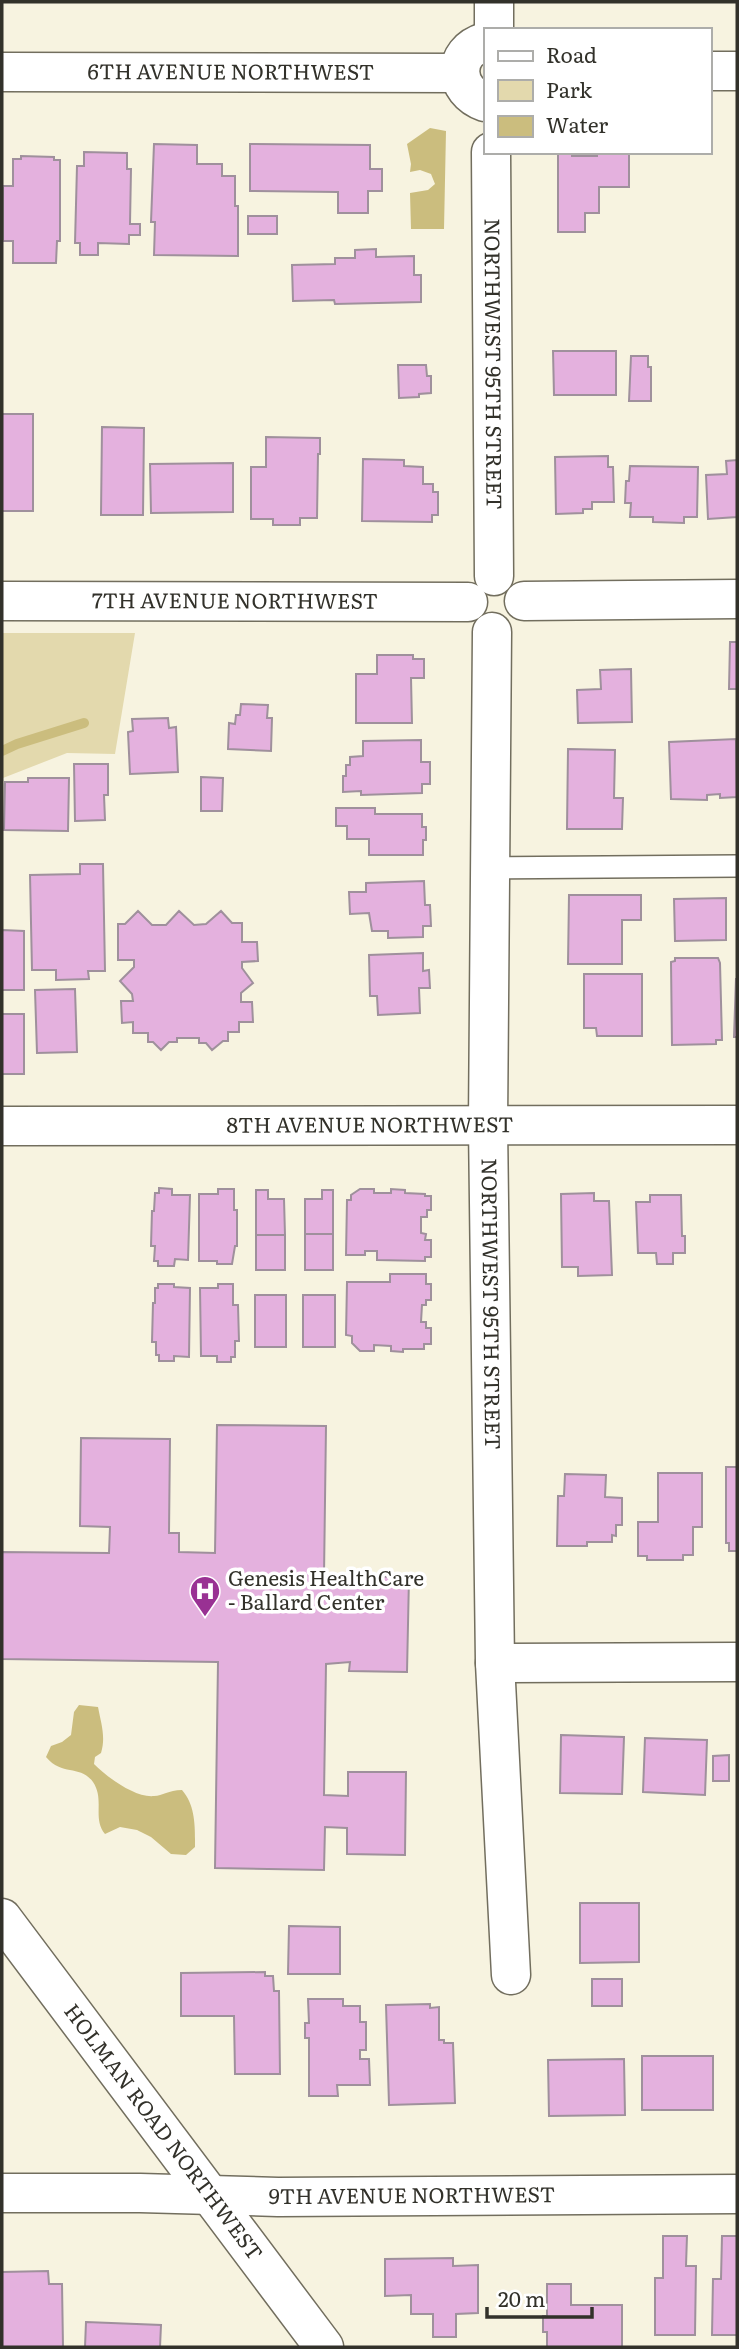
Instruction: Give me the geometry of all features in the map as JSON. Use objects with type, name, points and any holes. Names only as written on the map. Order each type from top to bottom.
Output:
[{"type":"street","points":[[494,2],[494,28]]},
{"type":"street","points":[[484,42],[466,53],[461,62],[460,73],[467,92],[484,101]]},
{"type":"street","points":[[711,71],[737,71]]},
{"type":"street","name":"6TH AVENUE NORTHWEST","points":[[2,72],[460,73]]},
{"type":"street","name":"NORTHWEST 95TH STREET","points":[[481,589],[491,154]]},
{"type":"street","points":[[508,579],[521,592],[524,601],[520,619],[505,631],[492,632],[478,626],[472,619],[481,589],[508,579]]},
{"type":"street","name":"7TH AVENUE NORTHWEST","points":[[2,601],[481,589]]},
{"type":"street","points":[[524,601],[737,599]]},
{"type":"street","name":"NORTHWEST 95TH STREET","points":[[492,632],[488,1125],[495,1663],[511,1975]]},
{"type":"street","name":"8TH AVENUE NORTHWEST","points":[[2,1126],[737,1125]]},
{"type":"street","points":[[495,1663],[737,1662]]},
{"type":"street","name":"HOLMAN ROAD NORTHWEST","points":[[2,1918],[324,2347]]},
{"type":"street","name":"9TH AVENUE NORTHWEST","points":[[2,2193],[211,2196],[737,2194]]},
{"type":"lane","points":[[489,867],[737,866]]},
{"type":"green space","points":[[2,633],[135,633],[115,754],[67,753],[3,778],[2,787]]},
{"type":"water","points":[[430,128],[446,131],[444,229],[411,229],[410,193],[428,190],[435,184],[431,174],[420,170],[410,172],[407,144]]},
{"type":"water","points":[[79,1705],[98,1707],[103,1741],[101,1753],[95,1757],[94,1764],[122,1786],[138,1794],[157,1796],[182,1790],[187,1796],[194,1817],[195,1847],[186,1855],[171,1854],[151,1837],[137,1830],[120,1827],[105,1834],[99,1822],[98,1795],[93,1782],[83,1773],[59,1767],[46,1757],[51,1746],[71,1735],[74,1712]]},
{"type":"building","points":[[154,144],[197,145],[197,164],[222,164],[222,176],[235,176],[238,256],[154,255],[155,222],[151,222]]},
{"type":"building","points":[[250,144],[370,145],[370,169],[382,169],[382,191],[368,191],[368,213],[338,213],[338,192],[250,191]]},
{"type":"building","points":[[84,152],[127,153],[127,169],[131,169],[130,224],[140,224],[140,235],[129,235],[129,244],[98,243],[98,255],[80,255],[80,243],[75,243],[77,166],[84,166]]},
{"type":"building","points":[[558,154],[629,154],[629,187],[599,187],[599,213],[585,213],[585,232],[558,232]]},
{"type":"building","points":[[21,156],[54,157],[54,160],[60,160],[60,241],[57,241],[56,263],[13,263],[13,241],[3,241],[3,186],[13,186],[13,159],[21,159]]},
{"type":"building","points":[[248,216],[277,216],[277,234],[248,234]]},
{"type":"building","points":[[376,249],[376,257],[414,256],[414,275],[421,275],[421,302],[335,304],[334,300],[293,301],[292,265],[335,264],[335,258],[355,258],[355,250]]},
{"type":"building","points":[[553,351],[616,351],[616,395],[554,395]]},
{"type":"building","points":[[631,356],[648,356],[648,367],[651,367],[651,401],[629,401]]},
{"type":"building","points":[[398,365],[426,365],[427,376],[431,376],[431,393],[399,398]]},
{"type":"building","points":[[2,414],[33,414],[33,511],[2,511]]},
{"type":"building","points":[[102,427],[144,428],[143,515],[101,515]]},
{"type":"building","points":[[266,437],[320,438],[317,518],[300,518],[300,525],[273,525],[273,519],[251,519],[251,467],[266,467]]},
{"type":"building","points":[[608,456],[608,467],[613,467],[614,502],[592,502],[592,509],[583,509],[583,513],[556,514],[555,457]]},
{"type":"building","points":[[363,459],[404,460],[404,466],[423,467],[423,484],[433,484],[433,492],[438,492],[438,515],[432,515],[432,522],[362,521]]},
{"type":"building","points":[[737,460],[737,517],[708,519],[706,475],[727,474],[726,461]]},
{"type":"building","points":[[233,463],[233,512],[151,513],[150,464]]},
{"type":"building","points":[[630,466],[698,467],[697,517],[684,517],[684,523],[653,522],[653,517],[630,517],[631,503],[625,503]]},
{"type":"building","points":[[730,642],[737,642],[737,689],[729,689]]},
{"type":"building","points":[[377,655],[413,655],[413,659],[424,659],[424,678],[411,678],[412,723],[356,723],[356,674],[377,674]]},
{"type":"building","points":[[631,669],[632,722],[578,723],[577,690],[601,689],[600,670]]},
{"type":"building","points":[[241,704],[268,705],[267,718],[272,718],[271,751],[228,749],[229,723],[235,724],[236,715],[240,715]]},
{"type":"building","points":[[168,718],[169,728],[176,727],[178,772],[130,774],[128,732],[133,731],[132,719]]},
{"type":"building","points":[[736,739],[737,797],[720,798],[720,794],[707,795],[707,800],[671,799],[669,742]]},
{"type":"building","points":[[421,740],[421,762],[430,762],[430,784],[422,784],[422,793],[361,795],[361,791],[343,792],[346,765],[350,765],[350,757],[363,756],[363,741]]},
{"type":"building","points":[[568,749],[615,750],[614,798],[623,798],[622,829],[567,829]]},
{"type":"building","points":[[74,764],[108,764],[108,795],[104,795],[105,820],[75,821]]},
{"type":"building","points":[[201,777],[223,778],[222,811],[201,811]]},
{"type":"building","points":[[28,778],[69,778],[68,831],[4,830],[5,782],[28,782]]},
{"type":"building","points":[[336,808],[375,808],[375,814],[422,814],[422,827],[426,827],[423,855],[369,855],[369,839],[347,839],[347,826],[336,826]]},
{"type":"building","points":[[80,864],[103,864],[105,971],[88,971],[89,979],[56,980],[56,970],[32,970],[30,875],[80,874]]},
{"type":"building","points":[[424,881],[425,905],[430,905],[431,926],[423,926],[423,937],[388,938],[388,931],[372,931],[369,913],[350,914],[349,892],[366,892],[366,883]]},
{"type":"building","points":[[569,895],[641,895],[641,920],[622,920],[622,964],[568,964]]},
{"type":"building","points":[[726,898],[726,940],[675,941],[674,899]]},
{"type":"building","points":[[138,911],[152,925],[166,925],[179,911],[194,925],[206,924],[221,911],[232,923],[242,923],[242,942],[257,942],[258,961],[242,962],[242,968],[253,983],[241,993],[241,1002],[252,1002],[253,1022],[239,1022],[239,1032],[228,1032],[228,1041],[223,1041],[212,1050],[206,1043],[199,1043],[199,1038],[177,1038],[177,1042],[169,1042],[161,1050],[153,1042],[148,1042],[148,1033],[133,1033],[133,1022],[122,1023],[121,1001],[133,1001],[132,994],[120,981],[134,967],[134,960],[118,960],[118,924],[125,924]]},
{"type":"building","points":[[2,930],[24,931],[24,990],[2,990]]},
{"type":"building","points":[[423,953],[423,971],[429,970],[430,988],[419,988],[420,1013],[378,1015],[377,996],[370,996],[369,955]]},
{"type":"building","points":[[675,958],[718,958],[722,1040],[716,1040],[716,1044],[672,1045],[671,962],[675,961]]},
{"type":"building","points":[[584,974],[642,974],[642,1036],[597,1036],[596,1028],[584,1028]]},
{"type":"building","points":[[736,978],[737,1037],[734,1037]]},
{"type":"building","points":[[75,989],[77,1052],[37,1053],[35,990]]},
{"type":"building","points":[[2,1014],[24,1014],[24,1074],[2,1074]]},
{"type":"building","points":[[159,1188],[172,1189],[172,1195],[190,1195],[188,1260],[175,1259],[174,1266],[158,1266],[158,1261],[154,1261],[155,1246],[151,1246],[152,1211],[155,1193],[159,1193]]},
{"type":"building","points":[[218,1189],[234,1189],[237,1246],[232,1264],[199,1261],[199,1194],[218,1194]]},
{"type":"building","points":[[360,1189],[374,1189],[374,1193],[391,1193],[391,1189],[405,1190],[405,1193],[431,1196],[431,1210],[427,1210],[427,1217],[421,1217],[421,1233],[426,1234],[425,1240],[431,1240],[431,1257],[425,1257],[425,1261],[377,1260],[377,1251],[365,1251],[365,1255],[346,1255],[347,1200],[351,1200],[351,1195]]},
{"type":"building","points":[[256,1190],[268,1190],[268,1199],[284,1199],[285,1235],[256,1235]]},
{"type":"building","points":[[322,1190],[333,1190],[333,1234],[305,1234],[305,1199],[322,1199]]},
{"type":"building","points":[[594,1193],[594,1201],[609,1201],[612,1275],[578,1276],[578,1267],[562,1267],[561,1194]]},
{"type":"building","points":[[650,1195],[681,1195],[685,1253],[673,1253],[673,1264],[657,1264],[656,1253],[638,1253],[636,1202],[650,1202]]},
{"type":"building","points":[[305,1234],[333,1234],[333,1270],[305,1270]]},
{"type":"building","points":[[256,1235],[285,1235],[285,1270],[256,1270]]},
{"type":"building","points":[[390,1274],[426,1274],[426,1284],[431,1284],[431,1300],[426,1300],[426,1305],[422,1305],[421,1322],[426,1322],[426,1328],[431,1328],[431,1344],[424,1344],[424,1349],[403,1349],[403,1352],[391,1351],[391,1346],[374,1345],[374,1351],[360,1351],[352,1343],[352,1336],[346,1335],[347,1282],[390,1282]]},
{"type":"building","points":[[158,1284],[190,1288],[189,1357],[174,1356],[174,1361],[159,1361],[159,1355],[156,1355],[156,1342],[152,1342],[153,1303]]},
{"type":"building","points":[[218,1284],[233,1284],[233,1305],[238,1305],[239,1341],[235,1341],[235,1357],[231,1357],[231,1362],[217,1362],[217,1356],[201,1356],[200,1288],[218,1288]]},
{"type":"building","points":[[255,1295],[286,1295],[286,1347],[255,1347]]},
{"type":"building","points":[[303,1295],[335,1295],[335,1347],[303,1347]]},
{"type":"building","name":"Genesis HealthCare - Ballard Center","points":[[217,1425],[326,1426],[324,1576],[409,1577],[407,1672],[349,1671],[350,1662],[326,1664],[324,1795],[348,1796],[348,1772],[406,1772],[405,1855],[347,1854],[347,1828],[325,1827],[324,1870],[215,1868],[218,1662],[2,1659],[2,1552],[109,1553],[110,1527],[80,1526],[81,1438],[170,1439],[169,1533],[179,1533],[179,1552],[215,1553]]},
{"type":"building","points":[[726,1467],[737,1467],[737,1551],[729,1551],[729,1543],[726,1543]]},
{"type":"building","points":[[658,1473],[702,1473],[702,1527],[693,1527],[693,1555],[683,1555],[683,1560],[647,1560],[647,1556],[638,1556],[638,1522],[658,1522]]},
{"type":"building","points":[[565,1474],[606,1475],[605,1497],[622,1498],[622,1525],[616,1525],[616,1536],[612,1535],[612,1542],[587,1542],[587,1546],[557,1546],[558,1496],[564,1496]]},
{"type":"building","points":[[561,1735],[624,1737],[622,1794],[560,1793]]},
{"type":"building","points":[[645,1738],[707,1740],[705,1795],[643,1792]]},
{"type":"building","points":[[729,1755],[729,1781],[713,1781],[713,1756]]},
{"type":"building","points":[[580,1903],[639,1903],[639,1962],[580,1963]]},
{"type":"building","points":[[289,1926],[340,1927],[340,1974],[288,1974]]},
{"type":"building","points":[[265,1972],[265,1976],[273,1976],[274,1991],[279,1991],[280,2074],[235,2074],[234,2016],[181,2016],[181,1973]]},
{"type":"building","points":[[592,1979],[622,1979],[622,2006],[592,2006]]},
{"type":"building","points":[[308,1999],[343,1999],[343,2006],[360,2006],[360,2022],[366,2022],[366,2050],[360,2050],[360,2059],[369,2059],[370,2085],[337,2085],[338,2096],[309,2096],[309,2038],[305,2038],[305,2023],[309,2023]]},
{"type":"building","points":[[430,2004],[430,2008],[439,2007],[439,2040],[453,2043],[455,2103],[389,2105],[386,2005]]},
{"type":"building","points":[[642,2056],[713,2056],[713,2110],[642,2110]]},
{"type":"building","points":[[624,2059],[625,2115],[549,2116],[548,2060]]},
{"type":"building","points":[[663,2236],[687,2236],[686,2266],[696,2266],[695,2335],[655,2335],[655,2278],[663,2278]]},
{"type":"building","points":[[722,2236],[737,2236],[737,2335],[712,2335],[713,2279],[721,2279]]},
{"type":"building","points":[[453,2258],[453,2266],[478,2265],[478,2313],[456,2314],[456,2337],[433,2337],[433,2314],[411,2314],[411,2295],[385,2296],[385,2259]]},
{"type":"building","points":[[48,2271],[49,2284],[62,2284],[63,2347],[2,2347],[2,2272]]},
{"type":"building","points":[[547,2284],[571,2284],[571,2305],[622,2305],[622,2347],[547,2347],[543,2316],[547,2316]]},
{"type":"building","points":[[86,2322],[161,2325],[160,2347],[85,2347]]},
{"type":"waterway","points":[[2,751],[84,723]]},
{"type":"place","name":"Genesis HealthCare - Ballard Center","points":[[205,1618]]}]
